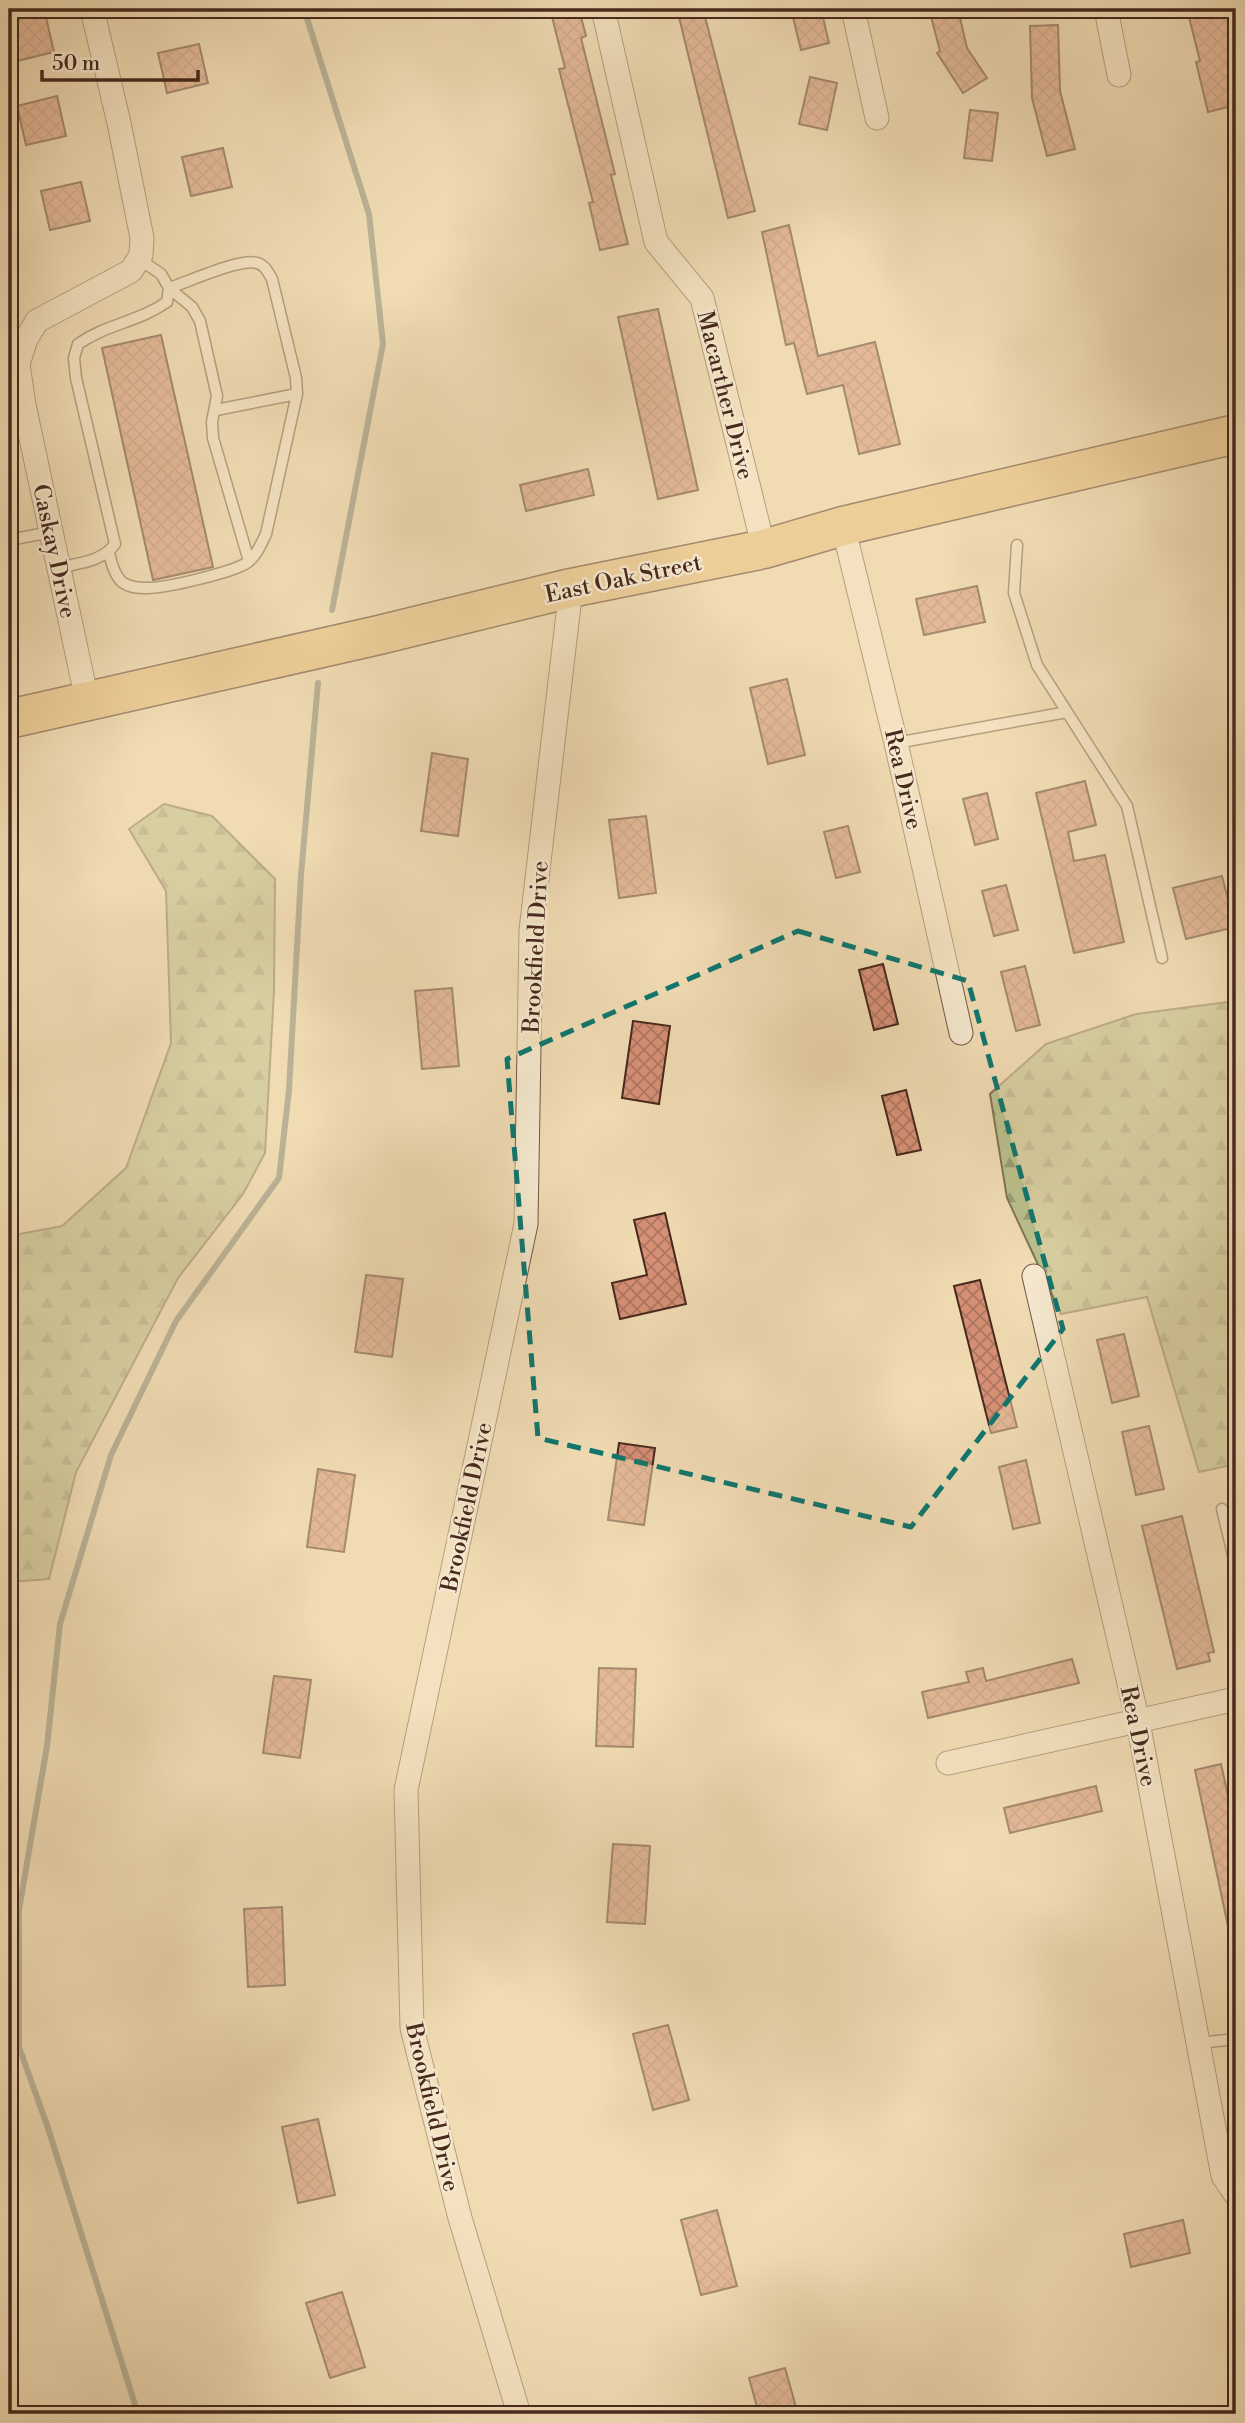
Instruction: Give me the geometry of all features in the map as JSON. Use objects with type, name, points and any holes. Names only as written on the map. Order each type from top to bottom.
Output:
[{"type":"highway","name":"East Oak Street","points":[[9,719],[571,588],[764,549],[843,526],[1236,435]]},
{"type":"street","points":[[92,9],[142,238],[138,259]]},
{"type":"street","name":"Macarther Drive","points":[[603,9],[656,242],[702,298],[764,549]]},
{"type":"street","points":[[853,9],[877,118]]},
{"type":"street","points":[[1106,9],[1119,75]]},
{"type":"street","name":"Caskay Drive","points":[[87,700],[24,405],[18,364],[26,339],[37,321],[131,271],[138,259]]},
{"type":"street","name":"Rea Drive","points":[[843,526],[897,743],[961,1033]]},
{"type":"street","name":"Brookfield Drive","points":[[519,2414],[460,2218],[412,2028],[406,1790],[526,1224],[531,930],[571,588]]},
{"type":"street","name":"Rea Drive","points":[[1034,1276],[1138,1722],[1223,2176],[1236,2195]]},
{"type":"street","points":[[948,1763],[1236,1699]]},
{"type":"lane","points":[[138,259],[161,274],[169,288],[192,307],[200,320],[217,396],[212,422],[213,438],[249,561]]},
{"type":"lane","points":[[109,553],[121,582],[133,588],[151,588],[233,569],[249,561],[265,534],[296,394],[296,378],[272,279],[266,268],[256,262],[240,264],[169,288]]},
{"type":"lane","points":[[59,568],[96,559],[109,553],[115,544],[76,379],[74,358],[78,344],[93,334],[150,314],[167,302],[169,288]]},
{"type":"lane","points":[[216,410],[296,394]]},
{"type":"lane","points":[[9,540],[51,532]]},
{"type":"lane","points":[[1017,545],[1014,593],[1037,665],[1127,806],[1162,958]]},
{"type":"lane","points":[[9,607],[9,621]]},
{"type":"lane","points":[[897,743],[1067,712]]},
{"type":"lane","points":[[1222,1509],[1236,1567]]},
{"type":"lane","points":[[1198,2043],[1236,2039]]},
{"type":"highlighted area","points":[[798,931],[968,981],[1063,1329],[911,1527],[538,1438],[507,1059]]},
{"type":"green space","points":[[164,804],[212,816],[275,879],[274,991],[265,1153],[243,1194],[178,1278],[76,1472],[49,1579],[9,1582],[9,1236],[62,1226],[126,1168],[171,1043],[166,891],[129,829]]},
{"type":"green space","points":[[1236,1001],[1236,1464],[1199,1472],[1147,1297],[1061,1314],[1007,1198],[990,1094],[1046,1044],[1136,1014]]},
{"type":"building","points":[[550,9],[579,9],[586,36],[581,38],[615,174],[611,175],[628,244],[600,250],[589,203],[593,202],[559,69],[565,68]]},
{"type":"building","points":[[677,9],[703,9],[755,211],[728,218]]},
{"type":"building","points":[[791,9],[821,9],[829,43],[801,50]]},
{"type":"building","points":[[929,9],[958,9],[967,48],[987,78],[963,93],[937,53],[940,51]]},
{"type":"building","points":[[1187,9],[1226,9],[1234,40],[1230,41],[1236,67],[1236,105],[1208,112],[1196,62],[1200,61]]},
{"type":"building","points":[[45,13],[54,52],[13,62],[9,21]]},
{"type":"building","points":[[1058,25],[1060,91],[1075,149],[1047,156],[1032,98],[1030,26]]},
{"type":"building","points":[[199,44],[208,83],[167,93],[158,53]]},
{"type":"building","points":[[810,77],[837,83],[827,130],[799,124]]},
{"type":"building","points":[[57,96],[66,136],[26,145],[17,106]]},
{"type":"building","points":[[970,110],[998,113],[992,161],[964,158]]},
{"type":"building","points":[[223,148],[232,187],[191,196],[182,157]]},
{"type":"building","points":[[81,182],[90,221],[50,230],[41,191]]},
{"type":"building","points":[[789,225],[818,356],[875,342],[900,444],[859,454],[843,385],[807,394],[794,343],[786,345],[762,232]]},
{"type":"building","points":[[658,309],[698,490],[658,499],[618,317]]},
{"type":"building","points":[[161,335],[213,567],[153,580],[102,348]]},
{"type":"building","points":[[588,469],[594,495],[526,511],[520,485]]},
{"type":"building","points":[[977,586],[985,622],[924,635],[916,599]]},
{"type":"building","points":[[787,679],[805,755],[768,764],[750,688]]},
{"type":"building","points":[[432,753],[468,759],[458,836],[421,831]]},
{"type":"building","points":[[1085,781],[1096,825],[1068,832],[1074,861],[1105,855],[1124,942],[1074,953],[1036,793]]},
{"type":"building","points":[[987,793],[998,839],[975,845],[963,799]]},
{"type":"building","points":[[646,816],[656,893],[619,898],[609,820]]},
{"type":"building","points":[[848,826],[860,872],[836,878],[824,832]]},
{"type":"building","points":[[1222,876],[1235,927],[1186,939],[1173,888]]},
{"type":"building","points":[[1006,885],[1018,930],[994,936],[982,891]]},
{"type":"building","points":[[883,964],[898,1024],[874,1030],[859,970]]},
{"type":"building","points":[[1025,966],[1040,1025],[1016,1031],[1001,972]]},
{"type":"building","points":[[452,988],[459,1066],[422,1069],[415,991]]},
{"type":"building","points":[[633,1021],[670,1026],[659,1104],[622,1098]]},
{"type":"building","points":[[906,1090],[921,1150],[897,1155],[882,1096]]},
{"type":"building","points":[[665,1213],[686,1304],[620,1319],[612,1283],[647,1275],[634,1220]]},
{"type":"building","points":[[366,1275],[403,1279],[392,1357],[355,1352]]},
{"type":"building","points":[[980,1280],[1017,1427],[991,1433],[954,1286]]},
{"type":"building","points":[[1124,1334],[1139,1396],[1112,1403],[1097,1340]]},
{"type":"building","points":[[1149,1426],[1164,1489],[1136,1495],[1122,1432]]},
{"type":"building","points":[[619,1443],[655,1448],[644,1525],[608,1520]]},
{"type":"building","points":[[1026,1460],[1040,1523],[1013,1529],[999,1467]]},
{"type":"building","points":[[318,1469],[355,1475],[344,1552],[307,1547]]},
{"type":"building","points":[[1182,1516],[1214,1652],[1208,1653],[1210,1661],[1177,1669],[1142,1526]]},
{"type":"building","points":[[1072,1659],[1079,1683],[928,1718],[922,1692],[969,1682],[966,1672],[983,1668],[986,1681]]},
{"type":"building","points":[[599,1668],[636,1669],[633,1747],[596,1746]]},
{"type":"building","points":[[274,1676],[311,1680],[300,1758],[263,1753]]},
{"type":"building","points":[[1221,1764],[1228,1796],[1236,1794],[1236,1930],[1229,1931],[1195,1770]]},
{"type":"building","points":[[1096,1786],[1102,1811],[1010,1833],[1004,1808]]},
{"type":"building","points":[[613,1844],[650,1846],[645,1924],[607,1922]]},
{"type":"building","points":[[282,1907],[285,1985],[248,1987],[244,1909]]},
{"type":"building","points":[[668,2025],[689,2100],[653,2110],[633,2034]]},
{"type":"building","points":[[318,2119],[335,2195],[298,2203],[282,2127]]},
{"type":"building","points":[[717,2210],[737,2286],[701,2295],[681,2220]]},
{"type":"building","points":[[1183,2220],[1190,2253],[1131,2267],[1124,2234]]},
{"type":"building","points":[[342,2292],[365,2367],[330,2378],[306,2303]]},
{"type":"building","points":[[785,2368],[798,2414],[759,2414],[749,2378]]},
{"type":"waterway","points":[[304,9],[369,214],[383,344],[332,610]]},
{"type":"waterway","points":[[138,2414],[48,2128],[19,2047],[19,1910],[47,1746],[60,1624],[111,1455],[176,1321],[279,1178],[289,1090],[301,875],[318,683]]}]
